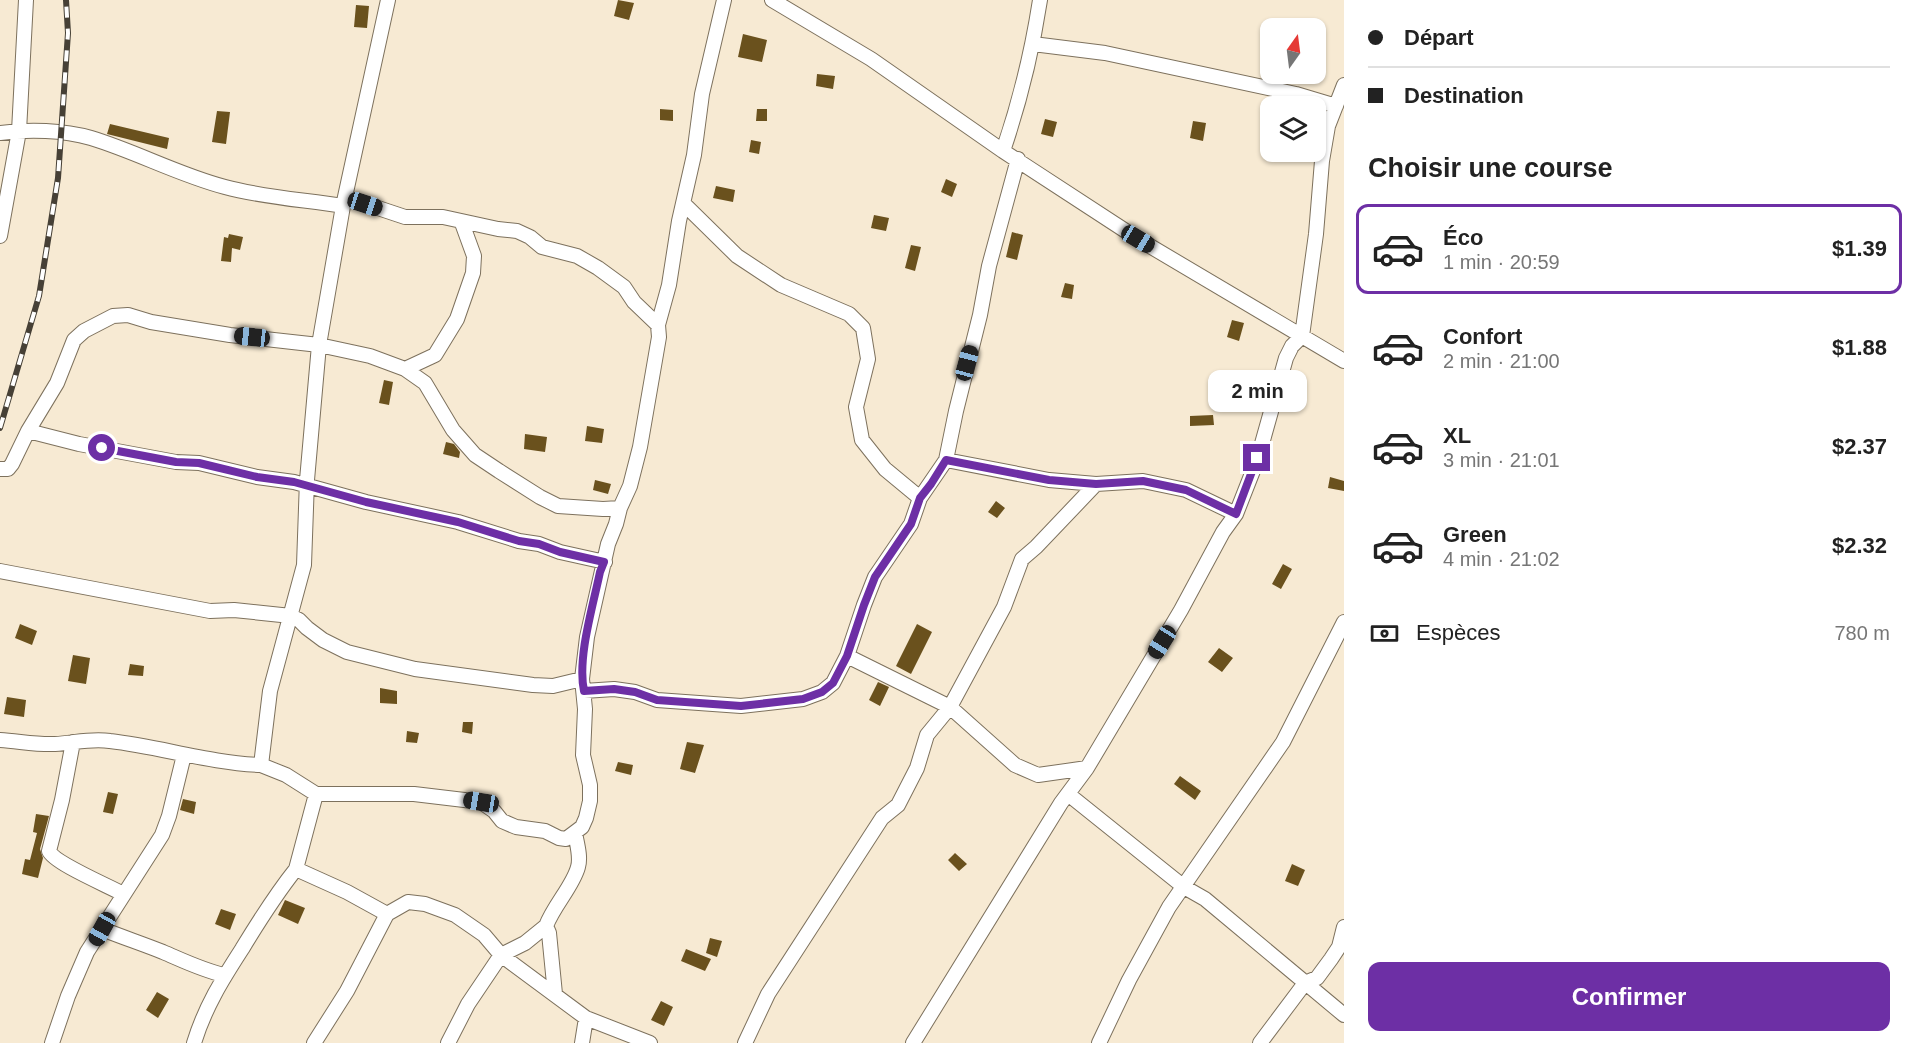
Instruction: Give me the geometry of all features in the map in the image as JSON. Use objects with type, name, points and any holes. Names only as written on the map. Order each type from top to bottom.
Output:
[{"type":"street","points":[[0,236],[19,131],[26,0]]},
{"type":"street","points":[[261,765],[270,691],[304,565],[307,485],[319,345],[344,202],[388,0]]},
{"type":"street","points":[[0,740],[53,744],[89,740],[162,748],[184,754],[261,765],[286,775],[316,794],[414,794],[471,800],[481,802],[494,811],[502,821],[516,827],[545,831],[566,839],[582,827],[590,801],[590,785],[583,755],[583,685],[591,615],[608,543],[630,486],[646,420],[659,337],[658,325],[669,285],[672,256],[694,155],[702,94],[724,0]]},
{"type":"street","points":[[772,0],[871,59],[1003,151],[1138,239],[1344,361]]},
{"type":"street","points":[[1003,151],[1016,113],[1033,44],[1040,0]]},
{"type":"street","points":[[1033,44],[1105,53],[1296,94],[1336,106]]},
{"type":"street","points":[[913,1043],[1068,794],[1087,768],[1181,610],[1223,532],[1236,514],[1257,458],[1286,358],[1292,346],[1302,336],[1316,234],[1320,174],[1328,126],[1344,85]]},
{"type":"street","points":[[0,133],[19,131],[61,133],[90,138],[173,171],[226,188],[344,202],[405,217],[443,217],[462,223],[517,231],[530,237],[542,247],[577,256],[624,287],[634,302],[658,325]]},
{"type":"street","points":[[0,571],[210,611],[234,610],[291,616],[322,640],[347,652],[415,669],[533,686],[583,685],[635,692],[657,700],[741,706],[803,699],[822,692],[833,683],[847,656],[875,577],[911,524],[920,498],[946,460],[980,315],[989,266],[1018,159]]},
{"type":"street","points":[[683,203],[737,256],[781,285],[849,314],[863,328],[868,359],[856,407],[862,440],[885,469],[920,498]]},
{"type":"street","points":[[405,369],[435,355],[457,319],[473,273],[474,256],[462,223]]},
{"type":"street","points":[[0,469],[8,469],[12,464],[28,431],[57,383],[74,340],[84,331],[113,316],[128,315],[151,322],[230,335],[319,345],[370,356],[405,369],[425,383],[453,430],[475,455],[499,471],[558,506],[620,508]]},
{"type":"street","points":[[28,431],[79,444],[176,462],[199,463],[257,477],[307,485],[366,502],[458,522],[519,541],[539,544],[560,552],[604,562]]},
{"type":"street","points":[[946,460],[1049,480],[1096,484],[1143,481],[1186,490],[1236,514]]},
{"type":"street","points":[[746,1043],[768,994],[882,818],[898,805],[917,768],[927,735],[950,707],[1004,607],[1022,559],[1096,484]]},
{"type":"street","points":[[1099,1043],[1129,980],[1170,907],[1283,742],[1344,622]]},
{"type":"street","points":[[847,656],[950,707],[1015,765],[1038,775],[1087,768]]},
{"type":"street","points":[[73,742],[49,851],[51,856],[61,862],[123,894]]},
{"type":"street","points":[[52,1043],[68,996],[87,952],[136,873],[152,854],[162,835],[184,754]]},
{"type":"street","points":[[194,1043],[207,1008],[225,975],[276,893],[296,869],[316,794]]},
{"type":"street","points":[[1068,794],[1184,886],[1204,899],[1344,1015]]},
{"type":"street","points":[[448,1043],[468,1004],[501,955],[525,944],[546,926],[551,911],[568,887],[578,867],[575,833]]},
{"type":"street","points":[[296,869],[348,892],[387,914]]},
{"type":"street","points":[[314,1043],[347,991],[387,914],[408,902],[425,904],[455,915],[484,935],[501,955],[586,1018],[650,1043]]},
{"type":"street","points":[[546,926],[549,933],[555,994]]},
{"type":"street","points":[[1260,1043],[1305,983],[1317,978],[1331,959],[1339,947],[1344,927]]},
{"type":"street","points":[[102,929],[187,964],[225,975]]},
{"type":"street","points":[[582,1043],[586,1018]]},
{"type":"building","points":[[618,0],[634,3],[629,20],[614,16]]},
{"type":"building","points":[[356,5],[369,6],[367,28],[354,27]]},
{"type":"building","points":[[743,34],[767,40],[762,62],[738,57]]},
{"type":"building","points":[[817,74],[835,76],[833,89],[816,86]]},
{"type":"building","points":[[660,109],[673,110],[673,121],[660,120]]},
{"type":"building","points":[[757,109],[767,109],[767,121],[756,121]]},
{"type":"building","points":[[217,111],[230,112],[226,144],[212,142]]},
{"type":"building","points":[[1045,119],[1057,122],[1053,137],[1041,134]]},
{"type":"building","points":[[1193,121],[1206,123],[1203,141],[1190,138]]},
{"type":"building","points":[[110,124],[169,138],[167,149],[107,134]]},
{"type":"building","points":[[751,140],[761,142],[759,154],[749,152]]},
{"type":"building","points":[[946,179],[957,184],[952,197],[941,192]]},
{"type":"building","points":[[716,186],[735,190],[733,202],[713,198]]},
{"type":"building","points":[[874,215],[889,218],[886,231],[871,228]]},
{"type":"building","points":[[1012,232],[1023,235],[1017,260],[1006,257]]},
{"type":"building","points":[[229,234],[243,237],[240,250],[232,248],[231,262],[221,261],[224,237],[228,238]]},
{"type":"building","points":[[911,245],[921,247],[915,271],[905,268]]},
{"type":"building","points":[[1065,283],[1074,285],[1072,299],[1061,297]]},
{"type":"building","points":[[1232,320],[1244,323],[1239,341],[1227,337]]},
{"type":"building","points":[[384,380],[393,382],[389,405],[379,403]]},
{"type":"building","points":[[1213,415],[1214,425],[1190,426],[1190,416]]},
{"type":"building","points":[[587,426],[604,429],[602,443],[585,441]]},
{"type":"building","points":[[525,434],[547,437],[545,452],[524,449]]},
{"type":"building","points":[[446,442],[454,444],[460,452],[459,458],[443,454]]},
{"type":"building","points":[[1330,477],[1344,481],[1344,491],[1328,488]]},
{"type":"building","points":[[595,480],[611,484],[608,494],[593,490]]},
{"type":"building","points":[[996,501],[1005,508],[997,518],[988,512]]},
{"type":"building","points":[[1283,564],[1292,569],[1281,589],[1272,584]]},
{"type":"building","points":[[20,624],[37,631],[32,645],[15,638]]},
{"type":"building","points":[[917,624],[932,632],[911,674],[896,666]]},
{"type":"building","points":[[1219,648],[1233,658],[1222,672],[1208,662]]},
{"type":"building","points":[[73,655],[90,658],[86,684],[68,681]]},
{"type":"building","points":[[130,664],[144,666],[143,676],[128,675]]},
{"type":"building","points":[[878,682],[889,687],[880,706],[869,700]]},
{"type":"building","points":[[380,688],[397,691],[397,704],[380,703]]},
{"type":"building","points":[[7,697],[26,700],[24,717],[4,714]]},
{"type":"building","points":[[463,722],[473,722],[472,734],[462,732]]},
{"type":"building","points":[[407,731],[419,733],[417,743],[406,742]]},
{"type":"building","points":[[687,742],[704,745],[695,773],[680,769]]},
{"type":"building","points":[[618,762],[633,765],[631,775],[615,771]]},
{"type":"building","points":[[1180,776],[1201,791],[1195,800],[1174,784]]},
{"type":"building","points":[[108,792],[118,794],[113,814],[103,812]]},
{"type":"building","points":[[183,799],[196,802],[194,814],[180,810]]},
{"type":"building","points":[[36,814],[49,816],[40,849],[43,858],[38,878],[22,874],[25,859],[30,860],[37,833],[33,832]]},
{"type":"building","points":[[955,853],[967,864],[959,871],[948,860]]},
{"type":"building","points":[[1292,864],[1305,870],[1298,886],[1285,881]]},
{"type":"building","points":[[285,900],[305,908],[298,924],[278,915]]},
{"type":"building","points":[[221,909],[236,914],[230,930],[215,924]]},
{"type":"building","points":[[710,938],[722,941],[717,957],[706,953]]},
{"type":"building","points":[[686,949],[711,959],[705,971],[681,961]]},
{"type":"building","points":[[157,992],[169,999],[158,1018],[146,1010]]},
{"type":"building","points":[[661,1001],[673,1007],[664,1026],[651,1020]]},
{"type":"railway","points":[[0,428],[39,296],[58,178],[68,33],[66,0]]},
{"type":"route","points":[[102,448],[176,462],[199,463],[257,477],[294,482],[366,502],[458,522],[519,541],[539,544],[560,552],[604,562],[587,637],[582,679],[584,691],[614,689],[635,692],[657,700],[741,706],[803,699],[822,692],[833,683],[847,656],[875,577],[911,524],[920,498],[940,472],[946,460],[1049,480],[1096,484],[1143,481],[1186,490],[1236,514],[1257,458]]}]
